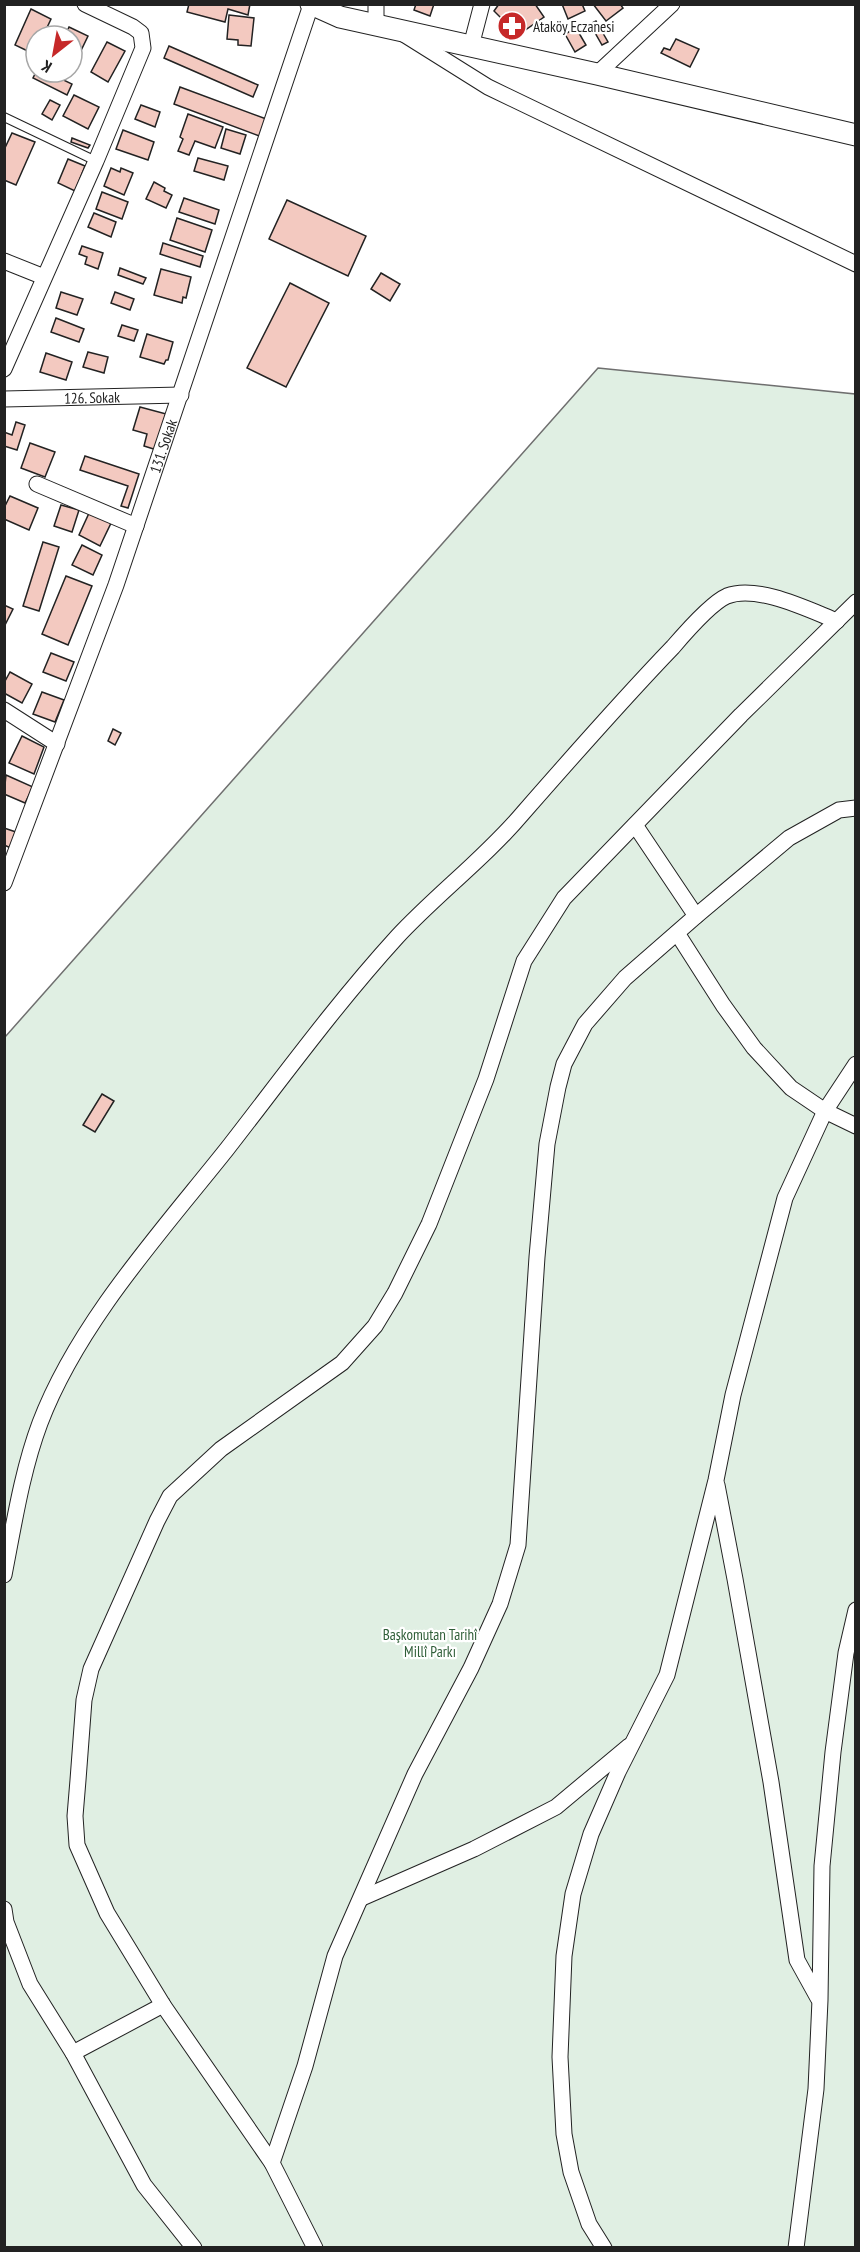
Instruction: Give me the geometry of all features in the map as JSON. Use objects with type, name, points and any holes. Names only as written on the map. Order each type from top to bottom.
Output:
[{"type":"main road","points":[[311,5],[340,17],[382,19],[471,46],[855,135]]},
{"type":"street","points":[[4,369],[143,48],[144,40],[141,33],[85,4]]},
{"type":"street","points":[[471,46],[482,4]]},
{"type":"street","points":[[597,74],[672,4]]},
{"type":"street","name":"131. Sokak","points":[[4,883],[136,526],[311,5]]},
{"type":"street","points":[[382,19],[488,87],[855,264]]},
{"type":"street","points":[[4,261],[44,278]]},
{"type":"street","name":"126. Sokak","points":[[4,399],[181,395]]},
{"type":"street","points":[[37,484],[136,526]]},
{"type":"street","points":[[4,1575],[22,1486],[40,1423],[68,1365],[91,1327],[142,1255],[316,1032],[390,946],[519,818],[604,718],[723,597],[739,592],[759,594],[837,621]]},
{"type":"street","points":[[315,2247],[272,2163],[163,2005],[107,1913],[77,1845],[75,1816],[78,1769],[84,1700],[91,1669],[170,1496],[221,1449],[342,1363],[375,1326],[395,1293],[429,1224],[486,1079],[524,961],[564,898],[855,602]]},
{"type":"street","points":[[4,710],[57,744]]},
{"type":"street","points":[[272,2163],[305,2066],[335,1956],[416,1774],[471,1668],[500,1604],[518,1545],[536,1268],[547,1144],[564,1064],[585,1024],[625,978],[789,838],[839,810],[855,808]]},
{"type":"street","points":[[634,825],[696,916]]},
{"type":"street","points":[[677,933],[723,1005],[754,1048],[791,1088],[825,1111],[855,1126]]},
{"type":"street","points":[[604,2247],[589,2224],[571,2172],[564,2134],[560,2057],[564,1956],[573,1894],[591,1834],[667,1675],[716,1480],[733,1395],[785,1198],[825,1111],[855,1064]]},
{"type":"street","points":[[716,1480],[771,1782],[797,1959],[820,2000]]},
{"type":"street","points":[[796,2247],[816,2089],[822,1866],[834,1741],[846,1653],[855,1610]]},
{"type":"street","points":[[362,1898],[474,1849],[556,1807],[633,1742]]},
{"type":"street","points":[[4,1910],[6,1922],[30,1983],[73,2053],[144,2185],[194,2247]]},
{"type":"street","points":[[73,2053],[163,2005]]},
{"type":"lane","points":[[4,117],[96,161]]},
{"type":"green space","name":"Başkomutan Tarihî Millî Parkı","points":[[598,368],[855,394],[855,2247],[5,2248],[5,1037]]},
{"type":"building","points":[[189,4],[250,4],[248,15],[228,9],[225,22],[187,12]]},
{"type":"building","points":[[416,4],[434,4],[430,16],[414,10]]},
{"type":"building","points":[[499,4],[535,4],[544,17],[518,35],[494,11]]},
{"type":"building","points":[[562,4],[582,4],[585,11],[568,19]]},
{"type":"building","points":[[593,4],[620,4],[623,8],[606,21]]},
{"type":"building","points":[[31,9],[51,19],[49,24],[24,24]]},
{"type":"building","points":[[229,15],[254,18],[251,46],[238,45],[238,40],[227,39]]},
{"type":"building","points":[[596,21],[608,42],[602,45],[590,24]]},
{"type":"building","points":[[24,25],[24,49],[15,45]]},
{"type":"building","points":[[576,28],[586,45],[575,52],[565,34]]},
{"type":"building","points":[[676,39],[699,49],[690,67],[661,53],[664,48],[670,50]]},
{"type":"building","points":[[107,42],[125,51],[108,82],[91,72]]},
{"type":"building","points":[[169,46],[258,85],[253,97],[164,58]]},
{"type":"building","points":[[45,84],[72,84],[67,95]]},
{"type":"building","points":[[180,87],[269,120],[262,137],[174,104]]},
{"type":"building","points":[[74,95],[99,107],[88,129],[63,116]]},
{"type":"building","points":[[50,100],[60,105],[52,120],[42,114]]},
{"type":"building","points":[[141,105],[160,112],[155,127],[135,119]]},
{"type":"building","points":[[188,114],[223,127],[215,148],[195,141],[189,155],[178,151]]},
{"type":"building","points":[[226,129],[246,135],[240,154],[221,148]]},
{"type":"building","points":[[123,130],[154,142],[148,160],[116,149]]},
{"type":"building","points":[[12,133],[35,142],[16,185],[4,180],[4,150]]},
{"type":"building","points":[[72,138],[90,145],[88,148],[71,142]]},
{"type":"building","points":[[198,158],[228,166],[224,180],[194,171]]},
{"type":"building","points":[[68,159],[85,166],[75,191],[58,183]]},
{"type":"building","points":[[111,168],[120,172],[121,168],[133,173],[124,195],[104,186]]},
{"type":"building","points":[[154,182],[172,195],[166,208],[146,199]]},
{"type":"building","points":[[102,192],[128,202],[122,219],[96,209]]},
{"type":"building","points":[[184,198],[219,210],[215,224],[179,212]]},
{"type":"building","points":[[287,200],[366,236],[348,276],[269,239]]},
{"type":"building","points":[[94,213],[116,222],[111,237],[88,227]]},
{"type":"building","points":[[177,218],[212,230],[205,252],[170,240]]},
{"type":"building","points":[[163,243],[203,256],[200,267],[160,254]]},
{"type":"building","points":[[82,246],[103,253],[98,269],[85,264],[87,257],[79,254]]},
{"type":"building","points":[[120,268],[146,278],[143,284],[118,275]]},
{"type":"building","points":[[161,269],[191,277],[186,298],[183,297],[182,303],[154,295]]},
{"type":"building","points":[[381,273],[400,284],[390,301],[371,289]]},
{"type":"building","points":[[290,283],[329,303],[286,387],[247,368]]},
{"type":"building","points":[[61,292],[83,299],[77,315],[56,308]]},
{"type":"building","points":[[115,292],[134,299],[130,310],[111,303]]},
{"type":"building","points":[[56,318],[84,329],[79,342],[51,332]]},
{"type":"building","points":[[122,325],[138,330],[134,341],[118,336]]},
{"type":"building","points":[[147,334],[173,342],[168,360],[164,364],[140,357]]},
{"type":"building","points":[[88,352],[108,357],[104,373],[83,367]]},
{"type":"building","points":[[46,353],[72,362],[66,380],[40,372]]},
{"type":"building","points":[[140,407],[170,415],[160,451],[144,446],[147,434],[133,430]]},
{"type":"building","points":[[16,422],[25,425],[17,450],[4,446],[4,432],[12,435]]},
{"type":"building","points":[[30,443],[55,452],[45,477],[21,468]]},
{"type":"building","points":[[85,456],[139,474],[128,508],[121,506],[128,486],[80,470]]},
{"type":"building","points":[[10,496],[38,508],[29,530],[4,519],[4,508]]},
{"type":"building","points":[[61,505],[79,510],[72,532],[54,526]]},
{"type":"building","points":[[90,511],[112,521],[100,546],[79,535]]},
{"type":"building","points":[[43,542],[59,547],[39,611],[23,606]]},
{"type":"building","points":[[82,545],[102,555],[93,575],[72,565]]},
{"type":"building","points":[[66,576],[92,586],[68,645],[42,634]]},
{"type":"building","points":[[4,605],[13,609],[5,625],[4,625]]},
{"type":"building","points":[[51,653],[74,662],[66,681],[43,672]]},
{"type":"building","points":[[10,672],[32,684],[22,703],[4,693],[4,683]]},
{"type":"building","points":[[42,692],[64,700],[55,722],[33,714]]},
{"type":"building","points":[[113,729],[121,733],[115,745],[108,741]]},
{"type":"building","points":[[22,736],[44,747],[34,774],[9,763]]},
{"type":"building","points":[[6,775],[33,787],[25,803],[4,794]]},
{"type":"building","points":[[4,828],[19,833],[13,849],[4,845]]},
{"type":"building","points":[[102,1094],[114,1101],[95,1132],[83,1125]]},
{"type":"place","name":"Ataköy Eczanesi","points":[[512,26]]}]
